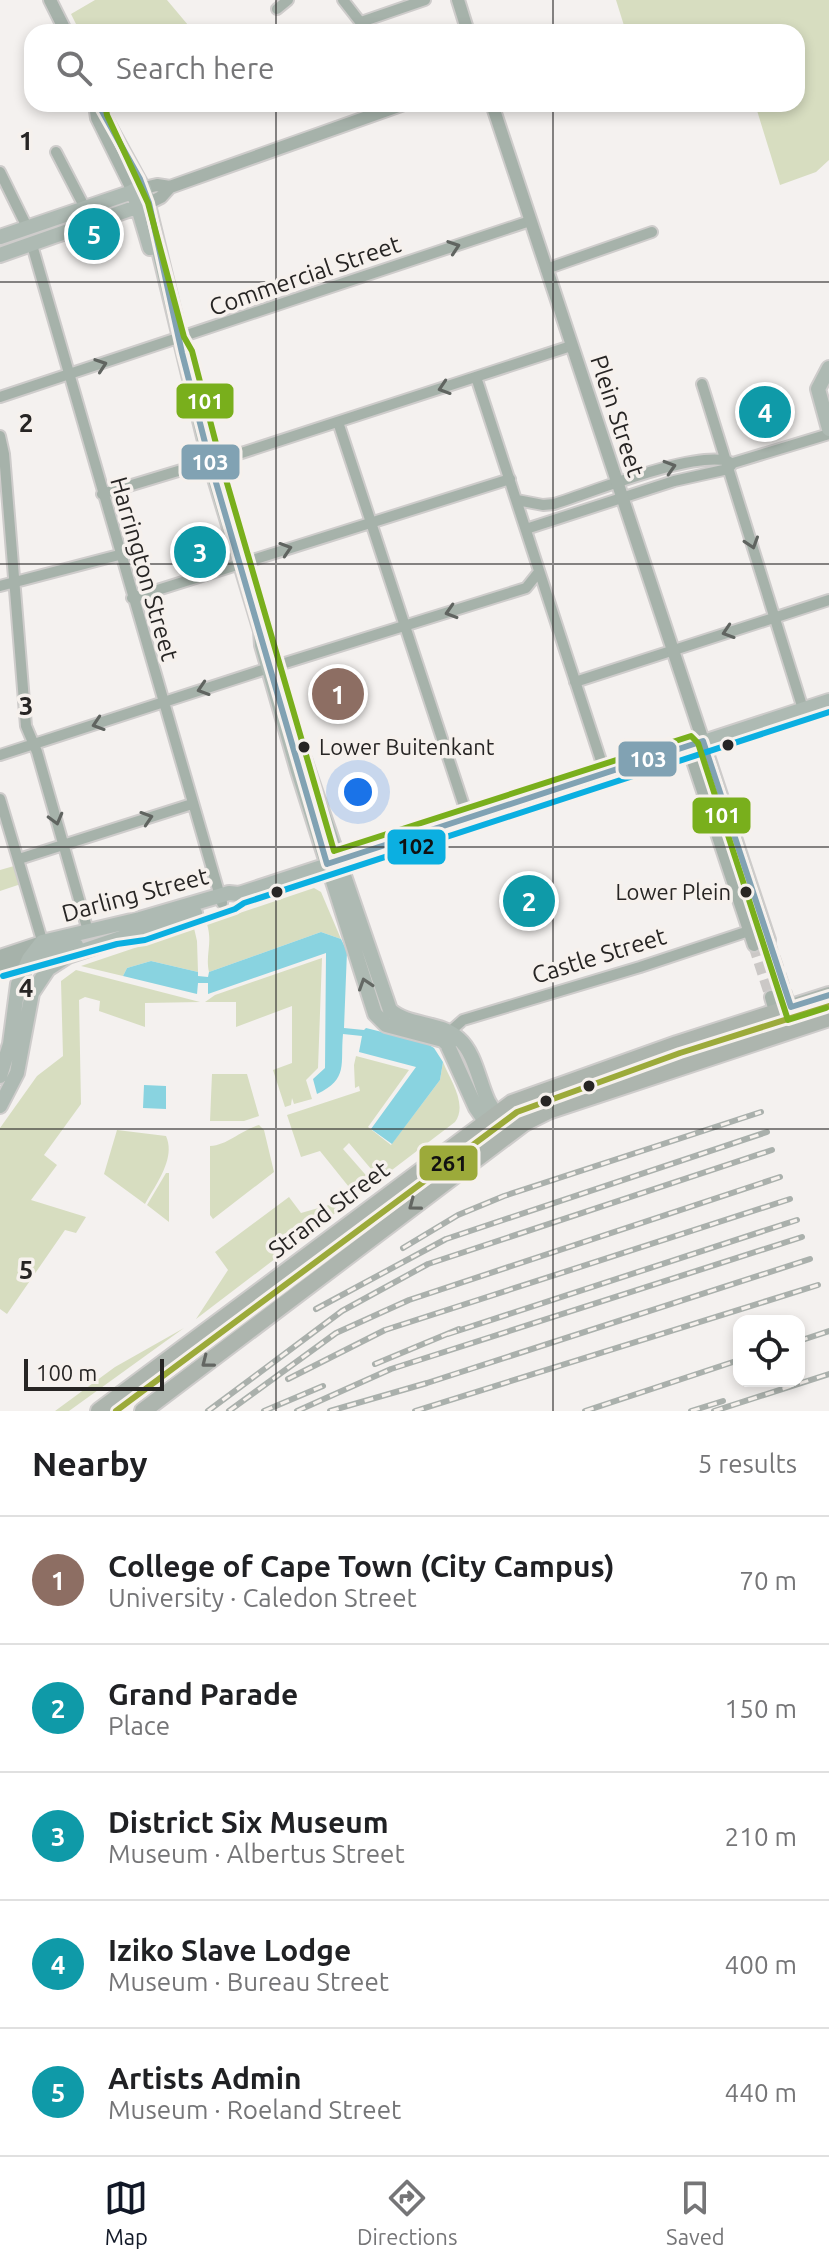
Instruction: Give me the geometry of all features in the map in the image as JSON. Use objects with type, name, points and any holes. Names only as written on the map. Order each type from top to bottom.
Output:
[{"type":"main road","points":[[0,237],[85,208],[141,197]]},
{"type":"main road","points":[[0,255],[32,245],[141,197]]},
{"type":"main road","points":[[141,197],[210,462],[333,862],[377,1018],[386,1025],[446,1036],[476,1108],[490,1118],[504,1136]]},
{"type":"main road","points":[[826,373],[818,389],[829,432]]},
{"type":"main road","name":"Darling Street","points":[[11,1044],[32,993],[56,962],[220,900],[829,701]]},
{"type":"main road","name":"Darling Street","points":[[44,947],[88,931],[220,900]]},
{"type":"main road","points":[[0,1106],[12,1086],[11,1044],[18,984],[29,959],[44,947],[142,931]]},
{"type":"main road","name":"Strand Street","points":[[99,1411],[512,1103],[677,1044],[773,1005],[829,995]]},
{"type":"main road","name":"Strand Street","points":[[143,1411],[504,1136],[548,1111],[829,1018]]},
{"type":"main road","points":[[0,1076],[11,1044]]},
{"type":"street","points":[[50,0],[62,24]]},
{"type":"street","points":[[277,9],[288,0]]},
{"type":"street","points":[[347,4],[361,22],[425,0]]},
{"type":"street","points":[[458,0],[466,24]]},
{"type":"street","points":[[97,112],[97,118],[141,197],[161,197],[170,187],[381,112]]},
{"type":"street","name":"Plein Street","points":[[495,112],[672,650],[696,744]]},
{"type":"street","points":[[56,152],[85,208]]},
{"type":"street","points":[[0,172],[28,229]]},
{"type":"street","name":"Commercial Street","points":[[0,397],[179,344],[530,221]]},
{"type":"street","points":[[546,269],[652,232]]},
{"type":"street","name":"Harrington Street","points":[[32,245],[220,900]]},
{"type":"street","points":[[102,494],[571,346]]},
{"type":"street","points":[[476,377],[605,773]]},
{"type":"street","points":[[702,384],[803,709]]},
{"type":"street","points":[[338,422],[468,818]]},
{"type":"street","points":[[526,529],[829,432]]},
{"type":"street","points":[[0,436],[25,715],[88,931]]},
{"type":"street","points":[[517,500],[554,504],[681,463],[714,458],[729,464]]},
{"type":"street","points":[[132,598],[510,479]]},
{"type":"street","points":[[0,586],[119,555]]},
{"type":"street","points":[[0,755],[526,588],[538,573]]},
{"type":"street","points":[[526,588],[539,592],[548,602]]},
{"type":"street","points":[[575,682],[829,600]]},
{"type":"street","points":[[696,744],[769,940]]},
{"type":"street","points":[[696,744],[754,945]]},
{"type":"street","points":[[0,799],[44,947],[0,956]]},
{"type":"street","points":[[19,859],[192,804]]},
{"type":"street","name":"Castle Street","points":[[446,1036],[463,1020],[764,926]]},
{"type":"street","points":[[0,966],[29,959]]},
{"type":"street","points":[[773,1005],[781,1032]]},
{"type":"green space","points":[[95,0],[167,0],[187,24],[76,24],[71,14]]},
{"type":"green space","points":[[616,0],[829,0],[829,160],[816,172],[780,185],[757,112],[805,112],[805,24],[624,24]]},
{"type":"green space","points":[[14,866],[21,884],[0,891],[0,870]]},
{"type":"green space","points":[[314,888],[321,892],[341,939],[321,932],[209,972],[207,924]]},
{"type":"green space","points":[[194,928],[198,972],[151,961],[127,968],[123,976],[81,966]]},
{"type":"green space","points":[[322,958],[318,1068],[306,1080],[312,1099],[294,1104],[292,1098],[291,1105],[285,1107],[273,1070],[292,1063],[292,1006],[236,1027],[236,1002],[205,1002],[215,995]]},
{"type":"green space","points":[[76,970],[200,1002],[145,1003],[145,1027],[99,1011],[100,1001],[85,997],[79,1000],[81,1104],[44,1155],[57,1165],[31,1200],[86,1217],[76,1233],[65,1230],[7,1314],[0,1309],[0,1128],[37,1076],[63,1056],[61,981]]},
{"type":"green space","points":[[356,1056],[409,1070],[368,1127],[391,1145],[440,1080],[443,1062],[460,1108],[455,1122],[357,1197],[320,1151],[301,1157],[287,1115],[360,1091],[359,1086],[355,1088]],"holes":[[[349,1143],[377,1176],[371,1181],[343,1149]]]},
{"type":"green space","points":[[212,1074],[247,1074],[259,1116],[244,1121],[210,1121]]},
{"type":"green space","points":[[259,1125],[264,1130],[274,1172],[213,1219],[210,1215],[210,1146]]},
{"type":"green space","points":[[117,1130],[166,1136],[167,1162],[145,1204],[104,1174]]},
{"type":"green space","points":[[166,1173],[169,1173],[169,1222],[147,1205]]},
{"type":"green space","points":[[289,1197],[301,1213],[356,1197],[196,1319],[228,1270],[215,1252]]},
{"type":"green space","points":[[184,1328],[69,1411],[55,1411],[115,1367]]},
{"type":"water","points":[[321,932],[341,939],[347,951],[344,1028],[366,1028],[426,1043],[434,1048],[443,1062],[440,1080],[392,1144],[371,1129],[416,1067],[359,1052],[362,1036],[343,1034],[341,1070],[334,1083],[317,1094],[313,1079],[325,1068],[326,953],[208,994],[208,983],[198,983],[197,994],[123,976],[127,968],[151,961],[208,977],[209,972]]},
{"type":"water","points":[[144,1085],[166,1086],[166,1109],[143,1108]]},
{"type":"tunnel","points":[[769,940],[798,1027]]},
{"type":"tunnel","points":[[754,945],[771,997]]},
{"type":"railway","points":[[403,1248],[458,1215],[504,1196],[761,1112]]},
{"type":"railway","points":[[316,1309],[446,1239],[767,1132]]},
{"type":"railway","points":[[208,1411],[342,1311],[428,1264],[772,1150]]},
{"type":"railway","points":[[229,1411],[336,1333],[409,1300],[780,1177]]},
{"type":"railway","points":[[288,1379],[385,1330],[790,1199]]},
{"type":"railway","points":[[448,1334],[797,1220]]},
{"type":"railway","points":[[297,1411],[391,1369],[802,1237]]},
{"type":"railway","points":[[330,1411],[427,1383],[810,1259]]},
{"type":"railway","points":[[415,1411],[818,1285]]},
{"type":"railway","points":[[375,1364],[459,1329]]},
{"type":"railway","points":[[805,1339],[829,1331]]},
{"type":"railway","points":[[585,1411],[733,1362]]},
{"type":"railway","points":[[714,1411],[829,1374]]},
{"type":"railway","points":[[264,1411],[323,1386]]},
{"type":"railway","points":[[691,1411],[723,1401]]},
{"type":"transit line","name":"103","points":[[102,112],[140,179],[149,203],[210,462],[327,864],[703,741],[791,1007],[829,995]]},
{"type":"transit line","name":"101","points":[[106,112],[148,203],[334,851],[691,736],[698,743],[788,1020],[826,1008]]},
{"type":"transit line","name":"102","points":[[3,976],[117,944],[145,940],[235,909],[244,903],[829,712]]},
{"type":"transit line","name":"261","points":[[116,1411],[517,1112],[680,1053],[829,1006]]},
{"type":"place","name":"Artists Admin","points":[[94,234]]},
{"type":"place","name":"Iziko Slave Lodge","points":[[765,412]]},
{"type":"place","name":"District Six Museum","points":[[200,552]]},
{"type":"place","name":"College of Cape Town (City Campus)","points":[[338,694]]},
{"type":"place","name":"Lower Buitenkant","points":[[304,747]]},
{"type":"place","name":"Lower Plein","points":[[746,892]]},
{"type":"place","name":"Grand Parade","points":[[529,901]]}]
